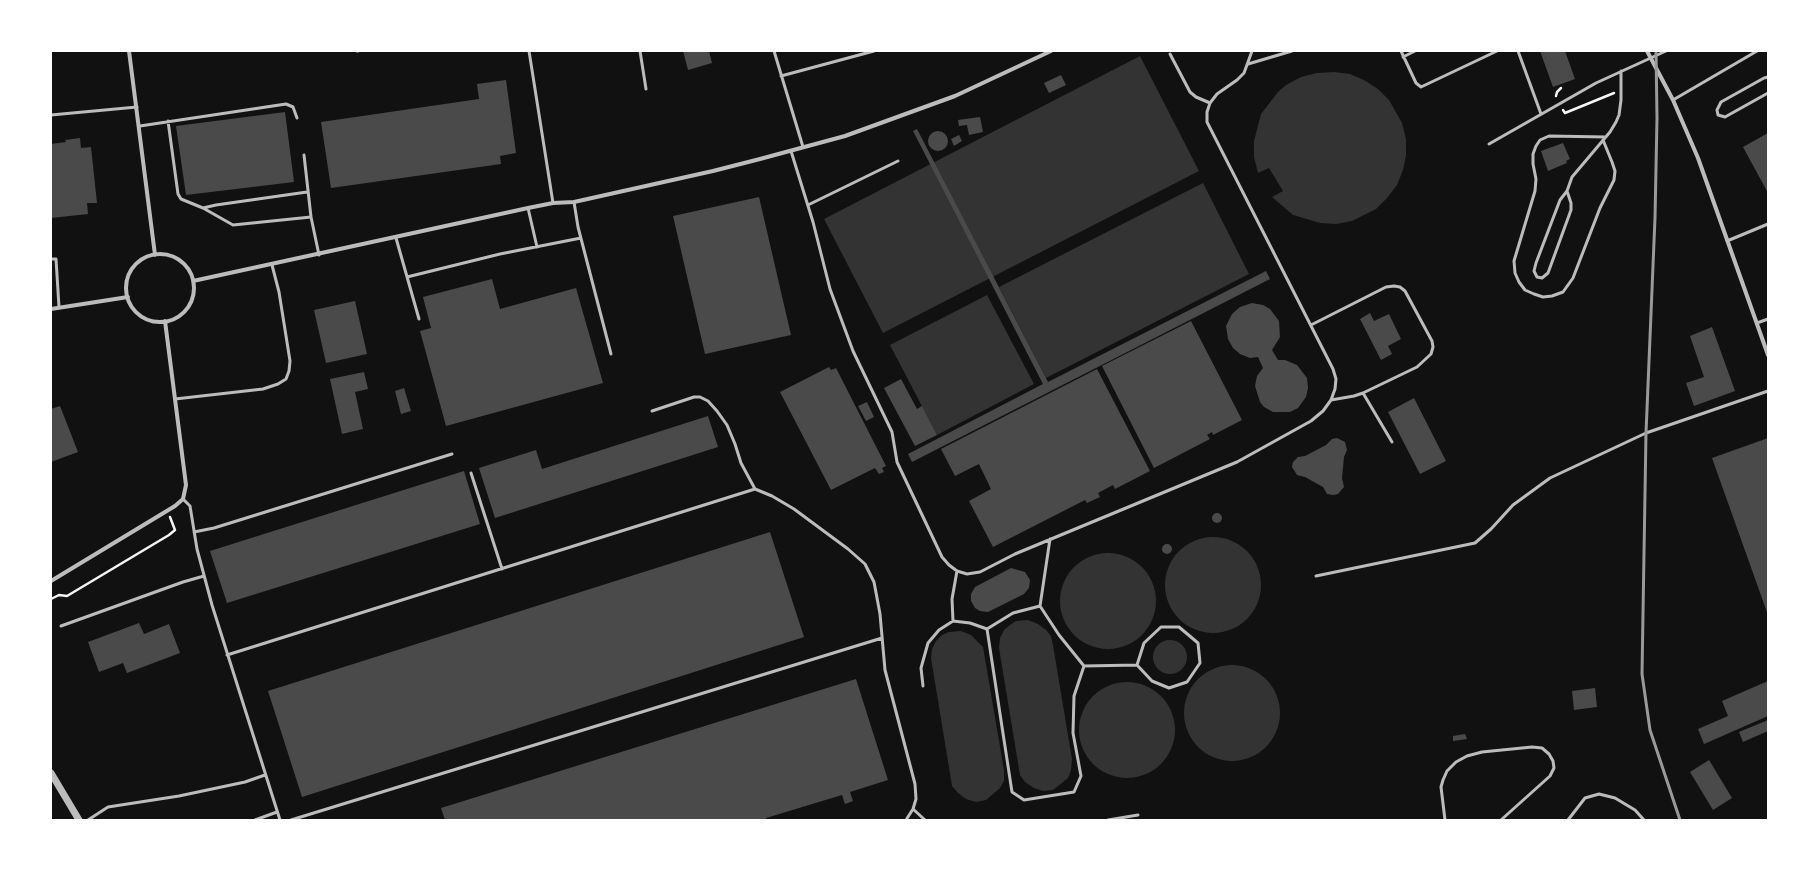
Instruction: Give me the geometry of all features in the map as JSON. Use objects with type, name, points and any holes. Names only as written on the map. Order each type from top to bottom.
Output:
[{"type":"street","points":[[129,51],[140,126],[155,255]]},
{"type":"street","points":[[194,281],[319,255],[528,208],[552,203],[574,202],[713,172],[846,136],[955,96],[1051,51]]},
{"type":"street","points":[[1647,51],[1673,100],[1698,158],[1768,355]]},
{"type":"street","points":[[163,254],[179,260],[186,266],[194,281],[193,297],[186,310],[179,316],[165,321],[155,321],[142,316],[132,306],[128,297],[128,278],[132,270],[146,257],[163,254]]},
{"type":"street","points":[[51,309],[128,297]]},
{"type":"street","points":[[51,581],[168,510],[183,499],[186,485],[165,321]]},
{"type":"street","points":[[51,773],[79,820]]},
{"type":"lane","points":[[529,51],[552,203]]},
{"type":"lane","points":[[640,51],[646,89]]},
{"type":"lane","points":[[774,51],[803,147]]},
{"type":"lane","points":[[781,76],[874,51]]},
{"type":"lane","points":[[791,151],[808,205],[830,288],[853,351],[892,432],[897,462],[942,557],[948,565],[957,571],[967,574],[980,572],[1015,554],[1050,539],[1237,462],[1311,421],[1323,411],[1331,400],[1335,389],[1334,374],[1311,325],[1207,122],[1207,112],[1210,104],[1217,94],[1237,80],[1244,73],[1252,51]]},
{"type":"lane","points":[[1248,64],[1292,51]]},
{"type":"lane","points":[[1401,51],[1416,83],[1421,86],[1497,51]]},
{"type":"lane","points":[[1404,57],[1415,51]]},
{"type":"lane","points":[[1518,51],[1541,114]]},
{"type":"lane","points":[[1489,144],[1621,71],[1651,59],[1666,51]]},
{"type":"lane","points":[[1673,100],[1757,51]]},
{"type":"lane","points":[[1170,54],[1190,92],[1196,97],[1210,104]]},
{"type":"lane","points":[[1567,191],[1571,203],[1571,210],[1548,273],[1542,278],[1537,277],[1534,271],[1536,263],[1557,207],[1567,191],[1572,177],[1606,137],[1619,115],[1622,83],[1621,71]]},
{"type":"lane","points":[[1768,77],[1721,102],[1717,110],[1718,115],[1725,117],[1768,93]]},
{"type":"lane","points":[[140,126],[286,104],[293,107],[296,118]]},
{"type":"lane","points":[[51,115],[137,107]]},
{"type":"lane","points":[[168,122],[178,194],[181,199],[203,208],[228,223],[239,226],[311,217]]},
{"type":"lane","points":[[1603,140],[1615,171],[1614,180],[1600,208],[1573,278],[1562,292],[1552,296],[1543,297],[1525,290],[1515,273],[1514,261],[1535,191],[1536,179],[1533,154],[1536,146],[1540,140],[1549,136],[1606,137]]},
{"type":"lane","points":[[304,155],[307,192],[319,255]]},
{"type":"lane","points":[[808,205],[898,161]]},
{"type":"lane","points":[[203,208],[307,192]]},
{"type":"lane","points":[[574,202],[581,238],[611,354]]},
{"type":"lane","points":[[528,208],[537,247]]},
{"type":"lane","points":[[1727,241],[1768,224]]},
{"type":"lane","points":[[396,238],[419,319]]},
{"type":"lane","points":[[407,277],[500,254],[581,238]]},
{"type":"lane","points":[[51,259],[56,259],[59,307]]},
{"type":"lane","points":[[175,399],[263,389],[278,384],[286,379],[289,371],[290,360],[280,292],[272,265]]},
{"type":"lane","points":[[1311,325],[1386,287],[1400,287],[1405,291],[1432,341],[1433,347],[1431,354],[1417,367],[1354,396],[1331,400]]},
{"type":"lane","points":[[1757,323],[1768,319]]},
{"type":"lane","points":[[1316,576],[1475,543],[1491,530],[1513,505],[1550,478],[1646,433],[1768,391]]},
{"type":"lane","points":[[1363,392],[1392,442]]},
{"type":"lane","points":[[652,411],[694,396],[708,401],[718,411],[727,425],[736,444],[741,463],[755,490]]},
{"type":"lane","points":[[194,532],[214,528],[452,454]]},
{"type":"lane","points":[[471,473],[502,569]]},
{"type":"lane","points":[[227,656],[755,490],[772,496],[794,509],[848,549],[865,564],[874,582],[880,614],[885,670],[915,784],[916,799],[914,809],[906,820]]},
{"type":"lane","points":[[183,499],[190,506],[204,576],[227,656],[280,820]]},
{"type":"lane","points":[[1050,539],[1040,606],[1059,635],[1084,666]]},
{"type":"lane","points":[[953,621],[952,599],[957,571]]},
{"type":"lane","points":[[61,626],[183,582],[204,576]]},
{"type":"lane","points":[[987,629],[1013,613],[1040,606]]},
{"type":"lane","points":[[923,686],[921,668],[928,643],[939,630],[953,621],[970,622],[987,629]]},
{"type":"lane","points":[[1084,666],[1137,665],[1152,681],[1169,688],[1187,682],[1200,663],[1198,643],[1179,627],[1161,627],[1144,642],[1137,665]]},
{"type":"lane","points":[[987,629],[1012,792],[1024,800],[1074,792],[1081,776],[1073,732],[1074,696],[1084,666]]},
{"type":"lane","points":[[291,820],[882,638]]},
{"type":"lane","points":[[1445,820],[1442,788],[1443,780],[1447,771],[1456,762],[1467,756],[1482,752],[1532,746],[1542,748],[1549,754],[1553,761],[1554,768],[1550,776],[1501,820]]},
{"type":"lane","points":[[88,820],[108,807],[178,796],[245,782],[265,776]]},
{"type":"lane","points":[[1568,820],[1585,798],[1599,794],[1615,798],[1635,810],[1644,820]]},
{"type":"lane","points":[[914,809],[925,820]]},
{"type":"lane","points":[[255,820],[277,812]]},
{"type":"lane","points":[[1108,820],[1138,815]]},
{"type":"path","points":[[51,599],[59,595],[67,596],[175,530],[168,510]]},
{"type":"shaded area","points":[[1140,56],[1199,171],[883,333],[824,219]]},
{"type":"shaded area","points":[[1334,72],[1350,74],[1364,80],[1378,89],[1389,100],[1402,123],[1406,139],[1406,155],[1403,170],[1397,185],[1387,198],[1376,209],[1352,221],[1336,224],[1320,223],[1293,215],[1272,197],[1283,191],[1269,168],[1258,173],[1254,157],[1254,141],[1261,114],[1278,92],[1286,85],[1301,77],[1317,73]]},
{"type":"shaded area","points":[[1203,183],[1249,274],[1046,378],[999,287]]},
{"type":"shaded area","points":[[987,295],[1034,384],[937,435],[890,345]]},
{"type":"shaded area","points":[[1213,537],[1231,541],[1240,545],[1247,551],[1253,558],[1257,567],[1261,585],[1257,603],[1253,612],[1247,619],[1240,625],[1231,629],[1213,633],[1195,629],[1186,625],[1179,619],[1173,612],[1169,603],[1165,585],[1169,567],[1173,558],[1179,551],[1186,545],[1195,541]]},
{"type":"shaded area","points":[[1108,553],[1126,557],[1135,561],[1142,567],[1148,574],[1152,583],[1156,601],[1152,619],[1148,628],[1142,635],[1135,641],[1126,645],[1108,649],[1090,645],[1081,641],[1074,635],[1068,628],[1064,619],[1060,601],[1064,583],[1068,574],[1074,567],[1081,561],[1090,557]]},
{"type":"shaded area","points":[[1028,620],[1038,624],[1051,636],[1072,759],[1071,770],[1068,778],[1053,790],[1043,791],[1034,788],[1025,782],[1020,775],[999,648],[1000,638],[1004,630],[1016,621]]},
{"type":"shaded area","points":[[961,631],[971,635],[983,647],[1004,770],[1004,781],[1000,788],[986,800],[976,802],[966,799],[952,786],[931,658],[932,649],[936,641],[942,635],[949,632]]},
{"type":"shaded area","points":[[1167,640],[1173,640],[1177,641],[1184,647],[1187,657],[1186,664],[1180,671],[1173,674],[1167,674],[1163,673],[1156,667],[1153,660],[1153,654],[1154,650],[1160,643]]},
{"type":"shaded area","points":[[1232,665],[1250,669],[1259,673],[1266,679],[1272,686],[1276,695],[1280,713],[1276,731],[1272,740],[1266,747],[1259,753],[1250,757],[1232,761],[1214,757],[1205,753],[1198,747],[1192,740],[1188,731],[1184,713],[1188,695],[1192,686],[1198,679],[1205,673],[1214,669]]},
{"type":"shaded area","points":[[1127,682],[1145,686],[1154,690],[1161,696],[1167,703],[1171,712],[1175,730],[1171,748],[1167,757],[1161,764],[1154,770],[1145,774],[1127,778],[1109,774],[1100,770],[1093,764],[1087,757],[1083,748],[1079,730],[1083,712],[1087,703],[1093,696],[1100,690],[1109,686]]},
{"type":"building","points":[[683,51],[709,51],[712,63],[688,70]]},
{"type":"building","points":[[1540,51],[1565,51],[1575,79],[1553,87]]},
{"type":"building","points":[[1061,75],[1066,85],[1049,93],[1044,83]]},
{"type":"building","points":[[506,80],[516,153],[500,156],[501,164],[331,188],[321,122],[479,99],[477,84]]},
{"type":"building","points":[[285,112],[294,182],[186,195],[176,126]]},
{"type":"building","points":[[980,117],[983,132],[969,135],[967,125],[959,126],[958,120]]},
{"type":"building","points":[[917,129],[1048,382],[1266,271],[1270,279],[912,462],[908,454],[1043,384],[913,131]]},
{"type":"building","points":[[938,131],[945,134],[948,141],[945,148],[938,151],[931,148],[928,141],[931,134]]},
{"type":"building","points":[[1768,133],[1768,193],[1743,147]]},
{"type":"building","points":[[959,135],[962,141],[954,146],[951,139]]},
{"type":"building","points":[[80,138],[81,148],[91,147],[97,203],[87,203],[88,214],[51,218],[51,144]]},
{"type":"building","points":[[1563,143],[1570,159],[1566,161],[1567,163],[1548,171],[1541,151]]},
{"type":"building","points":[[759,197],[791,335],[705,354],[673,216]]},
{"type":"building","points":[[492,279],[500,309],[576,288],[603,383],[446,426],[420,331],[431,328],[423,297]]},
{"type":"building","points":[[355,301],[367,354],[326,363],[314,310]]},
{"type":"building","points":[[1252,303],[1263,305],[1270,309],[1279,321],[1280,337],[1272,350],[1278,360],[1285,360],[1297,365],[1307,378],[1308,388],[1306,397],[1298,408],[1290,412],[1273,412],[1264,407],[1260,402],[1255,386],[1257,376],[1263,368],[1258,357],[1250,358],[1240,354],[1233,348],[1228,339],[1226,326],[1232,314],[1240,307]]},
{"type":"building","points":[[1370,313],[1374,321],[1389,314],[1401,339],[1388,346],[1392,354],[1381,360],[1360,319]]},
{"type":"building","points":[[1191,321],[1242,420],[1213,435],[1212,432],[1207,435],[1210,439],[1154,468],[1102,366]]},
{"type":"building","points":[[1712,327],[1735,391],[1694,406],[1686,383],[1704,377],[1690,336]]},
{"type":"building","points":[[829,367],[831,370],[836,368],[886,466],[882,468],[884,472],[879,474],[875,468],[831,490],[780,392]]},
{"type":"building","points":[[1097,369],[1150,471],[1115,489],[1113,485],[1098,493],[1100,497],[1087,503],[1085,500],[993,547],[969,501],[991,489],[979,464],[955,476],[941,449]]},
{"type":"building","points":[[364,372],[368,389],[355,392],[363,429],[342,434],[330,379]]},
{"type":"building","points":[[901,379],[917,409],[922,406],[937,435],[915,446],[884,388]]},
{"type":"building","points":[[404,388],[411,411],[401,414],[395,391]]},
{"type":"building","points":[[1414,398],[1446,461],[1420,474],[1388,412]]},
{"type":"building","points":[[867,402],[874,417],[866,421],[858,406]]},
{"type":"building","points":[[60,406],[78,452],[51,462],[51,409]]},
{"type":"building","points":[[708,416],[718,447],[495,518],[479,468],[536,450],[542,469]]},
{"type":"building","points":[[1337,438],[1345,442],[1347,450],[1344,457],[1342,478],[1344,487],[1338,494],[1333,495],[1327,494],[1323,487],[1305,477],[1297,475],[1292,467],[1293,462],[1298,457],[1305,456],[1326,445],[1332,439]]},
{"type":"building","points":[[1768,438],[1768,615],[1712,458]]},
{"type":"building","points":[[464,471],[480,524],[227,603],[210,551]]},
{"type":"building","points":[[1215,513],[1219,513],[1221,514],[1221,522],[1215,523],[1212,520],[1212,516]]},
{"type":"building","points":[[770,532],[804,637],[302,797],[268,691]]},
{"type":"building","points":[[1165,544],[1169,544],[1172,549],[1169,554],[1165,554],[1162,551],[1162,547]]},
{"type":"building","points":[[1011,568],[1025,572],[1030,580],[1029,588],[1024,594],[988,612],[980,611],[975,608],[971,601],[971,594],[975,587]]},
{"type":"building","points":[[139,623],[144,634],[169,624],[180,653],[127,673],[123,663],[99,672],[88,642]]},
{"type":"building","points":[[856,679],[888,780],[850,792],[853,801],[845,804],[842,795],[766,818],[767,820],[445,820],[441,808]]},
{"type":"building","points":[[1768,681],[1768,716],[1704,744],[1698,729],[1728,716],[1722,701]]},
{"type":"building","points":[[1595,688],[1597,707],[1574,710],[1572,691]]},
{"type":"building","points":[[1768,720],[1768,731],[1743,742],[1739,732]]},
{"type":"building","points":[[1465,734],[1467,739],[1453,741],[1453,736]]},
{"type":"building","points":[[1709,760],[1732,798],[1713,810],[1690,772]]},
{"type":"railway","points":[[1656,51],[1657,118],[1655,218],[1646,433],[1642,674],[1650,730],[1680,820]]}]
